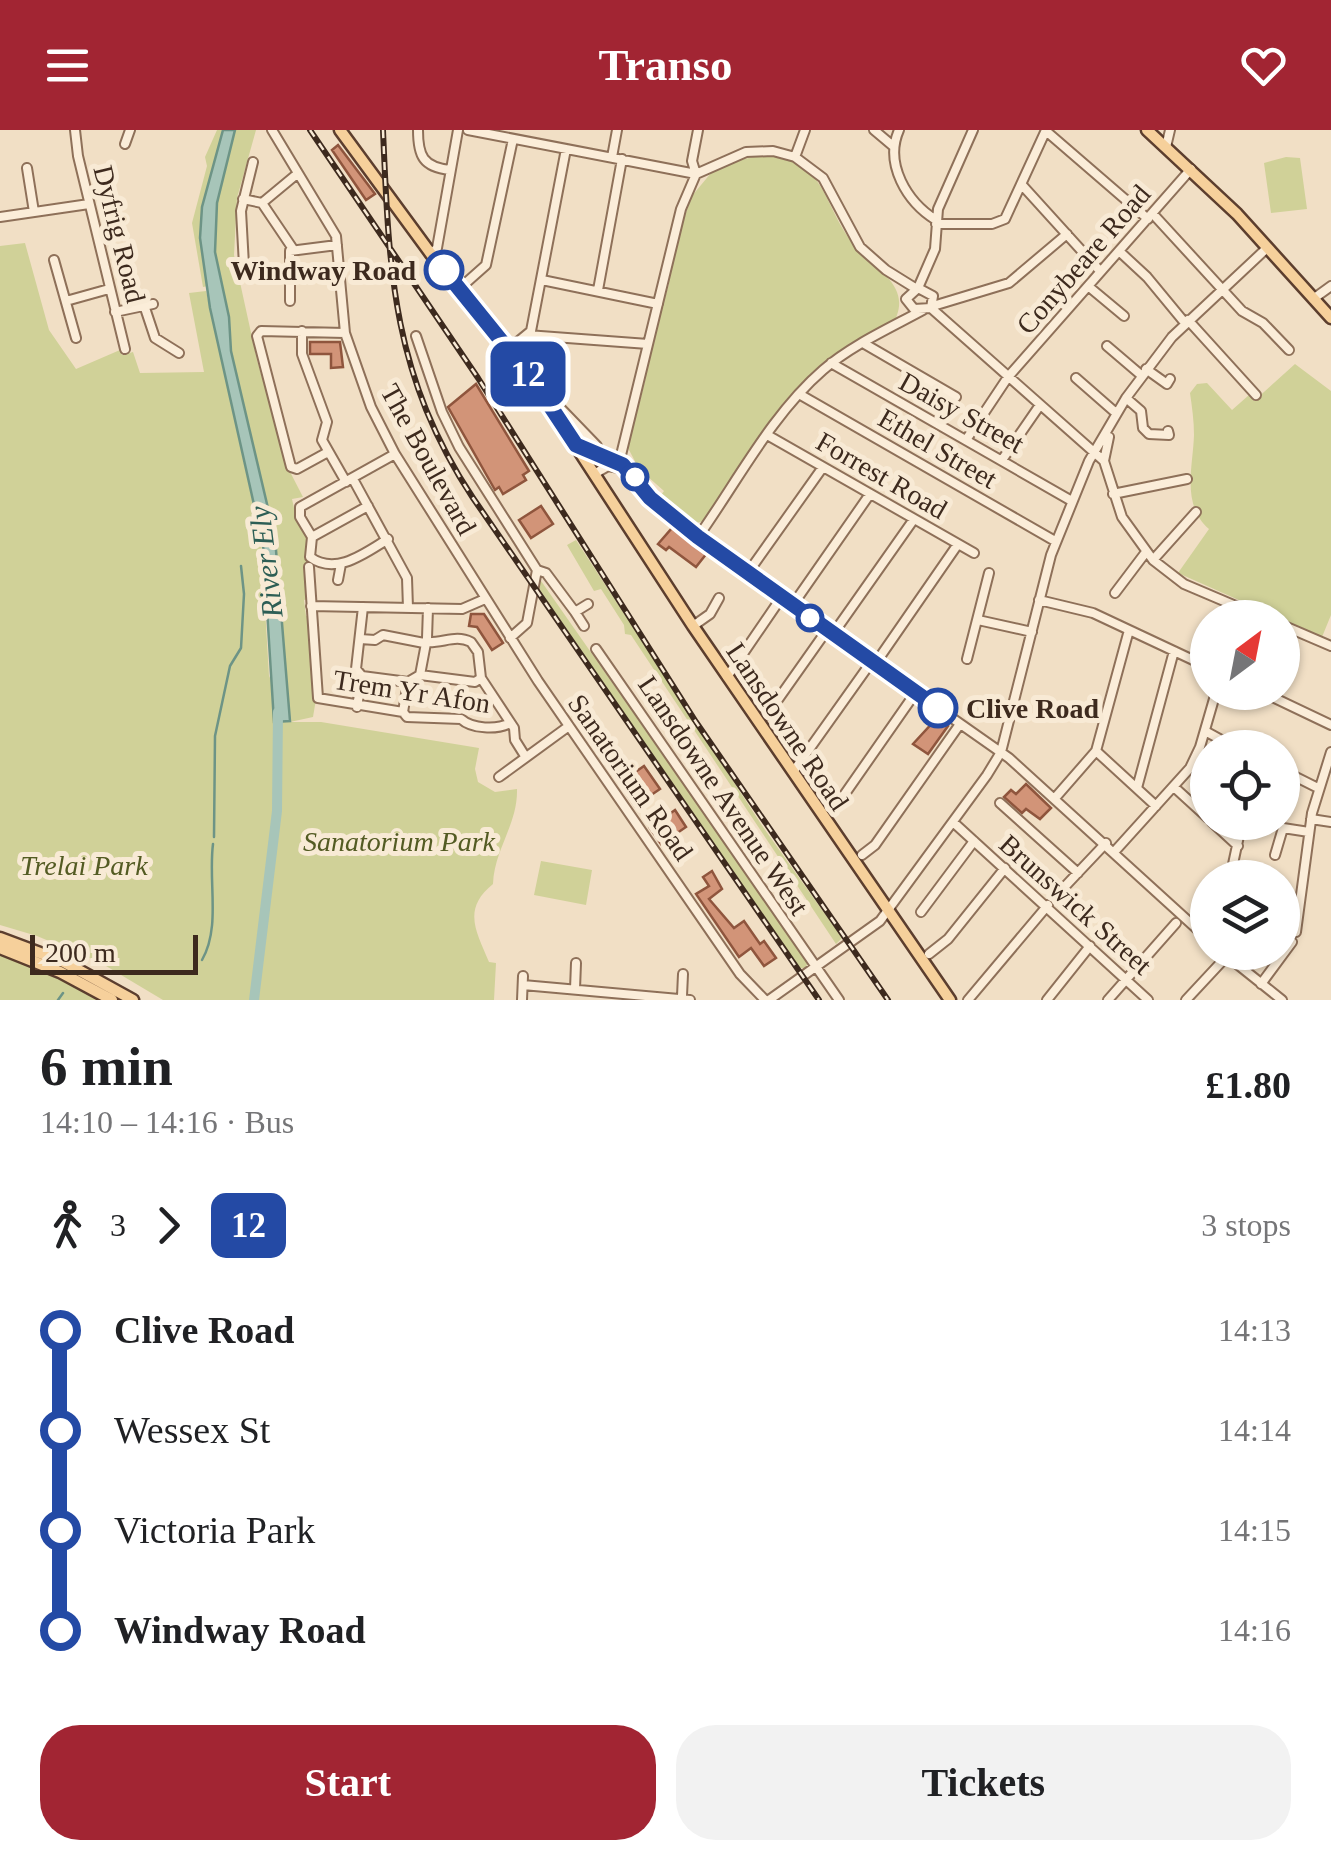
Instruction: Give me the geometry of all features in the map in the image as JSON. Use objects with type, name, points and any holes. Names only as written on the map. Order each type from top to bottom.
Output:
[{"type":"main road","name":"Lansdowne Road","points":[[340,130],[431,254],[533,380],[692,626],[950,1000]]},
{"type":"main road","points":[[1147,130],[1191,169],[1331,318]]},
{"type":"main road","points":[[0,938],[64,962],[133,1000]]},
{"type":"main road","points":[[0,948],[60,972],[112,1000]]},
{"type":"street","name":"Dyfrig Road","points":[[76,130],[89,204],[125,349]]},
{"type":"street","points":[[125,144],[130,130]]},
{"type":"street","name":"The Boulevard","points":[[272,130],[326,216],[337,244],[345,334],[371,407],[395,454],[510,638]]},
{"type":"street","points":[[418,130],[424,161],[430,167],[450,170]]},
{"type":"street","points":[[431,254],[437,248],[458,130]]},
{"type":"street","points":[[468,130],[696,174],[746,152],[773,151],[795,157],[823,178],[850,234],[886,270],[914,310],[1009,283],[1067,234]]},
{"type":"street","points":[[526,141],[528,130]]},
{"type":"street","points":[[598,290],[617,158],[617,130]]},
{"type":"street","points":[[621,455],[682,204],[696,174],[692,160],[698,130]]},
{"type":"street","points":[[795,157],[805,130]]},
{"type":"street","points":[[874,130],[892,146],[906,192],[936,222],[1002,221],[1046,131],[1150,217],[1242,311],[1262,323],[1288,350]]},
{"type":"street","points":[[892,146],[899,130]]},
{"type":"street","points":[[880,334],[898,320],[935,249],[936,222],[974,130]]},
{"type":"street","points":[[1166,147],[1170,130]]},
{"type":"street","points":[[459,289],[486,265],[514,139]]},
{"type":"street","points":[[509,349],[532,331],[566,149]]},
{"type":"street","points":[[244,265],[240,233],[254,162]]},
{"type":"street","points":[[27,168],[34,212]]},
{"type":"street","name":"Conybeare Road","points":[[966,440],[1008,377],[1191,169]]},
{"type":"street","points":[[262,203],[298,174]]},
{"type":"street","points":[[1022,185],[1100,271]]},
{"type":"street","points":[[244,199],[262,203],[292,249]]},
{"type":"street","points":[[0,217],[89,204]]},
{"type":"street","points":[[290,301],[288,254],[292,249],[337,244]]},
{"type":"street","points":[[1001,752],[1055,541],[1094,452],[1143,372],[1187,321],[1267,248]]},
{"type":"street","points":[[1119,251],[1148,277],[1256,395]]},
{"type":"street","points":[[54,260],[76,338]]},
{"type":"street","points":[[886,270],[916,288],[1008,377],[1104,461]]},
{"type":"street","points":[[542,280],[658,304]]},
{"type":"street","points":[[1088,286],[1124,316]]},
{"type":"street","points":[[1313,299],[1331,286]]},
{"type":"street","points":[[66,301],[109,289]]},
{"type":"street","points":[[115,312],[148,305],[155,343],[180,353]]},
{"type":"street","points":[[698,537],[799,394],[831,363],[930,305]]},
{"type":"street","points":[[302,331],[302,354],[327,422],[322,438],[388,539],[406,576],[408,608]]},
{"type":"street","points":[[328,452],[297,469],[292,467],[259,354],[260,332],[345,334]]},
{"type":"street","points":[[527,335],[648,344]]},
{"type":"street","points":[[416,336],[442,412],[459,446],[533,558],[536,570],[527,623],[510,638]]},
{"type":"street","points":[[863,344],[956,396]]},
{"type":"street","points":[[1106,346],[1163,382]]},
{"type":"street","name":"Daisy Street","points":[[831,363],[1070,500]]},
{"type":"street","points":[[1076,378],[1116,413]]},
{"type":"street","points":[[533,380],[597,446]]},
{"type":"street","name":"Ethel Street","points":[[799,394],[1055,541]]},
{"type":"street","points":[[1126,398],[1141,410],[1140,429],[1155,437],[1169,435],[1168,431]]},
{"type":"street","points":[[1002,460],[1040,405]]},
{"type":"street","points":[[576,445],[587,435]]},
{"type":"street","name":"Forrest Road","points":[[769,436],[974,553]]},
{"type":"street","points":[[1110,437],[1104,461],[1127,525],[1150,556],[1184,584],[1213,600]]},
{"type":"street","points":[[388,539],[341,564],[311,559],[312,537],[300,517],[300,507],[395,454]]},
{"type":"street","points":[[594,474],[608,466],[619,468],[747,574],[871,666],[916,692],[1001,752],[1190,920]]},
{"type":"street","points":[[747,574],[823,467]]},
{"type":"street","points":[[1114,494],[1187,478]]},
{"type":"street","points":[[792,606],[870,494]]},
{"type":"street","points":[[312,537],[368,506]]},
{"type":"street","points":[[1115,592],[1196,512]]},
{"type":"street","points":[[767,716],[914,518]]},
{"type":"street","points":[[793,772],[958,544]]},
{"type":"street","points":[[338,580],[341,564]]},
{"type":"street","name":"Trem Yr Afon","points":[[309,566],[317,697],[403,712],[408,717],[460,720],[473,726],[501,728],[510,723]]},
{"type":"street","points":[[536,570],[546,573],[584,626]]},
{"type":"street","points":[[968,659],[990,573]]},
{"type":"street","points":[[692,626],[708,616],[719,598]]},
{"type":"street","points":[[728,676],[781,598]]},
{"type":"street","points":[[311,606],[466,608],[485,599]]},
{"type":"street","points":[[1039,600],[1088,611],[1190,659]]},
{"type":"street","points":[[574,612],[588,604]]},
{"type":"street","points":[[362,607],[356,670],[362,676],[408,682],[420,675],[475,682],[481,678]]},
{"type":"street","points":[[420,675],[428,608]]},
{"type":"street","points":[[978,620],[1032,632]]},
{"type":"street","points":[[1055,798],[1096,751],[1129,630]]},
{"type":"street","points":[[1300,633],[1331,646]]},
{"type":"street","points":[[360,639],[383,636],[425,642],[469,640],[478,652],[481,678],[510,723],[525,756]]},
{"type":"street","name":"Sanatorium Road","points":[[510,638],[740,974],[767,1000],[874,926],[889,911],[890,904],[1001,752]]},
{"type":"street","name":"Lansdowne Avenue West","points":[[596,649],[611,664],[839,1000]]},
{"type":"street","points":[[1138,788],[1174,651]]},
{"type":"street","points":[[358,707],[362,676]]},
{"type":"street","points":[[403,712],[408,682]]},
{"type":"street","points":[[829,808],[842,798],[916,692]]},
{"type":"street","points":[[1300,710],[1331,724]]},
{"type":"street","points":[[862,855],[872,847],[960,724]]},
{"type":"street","points":[[499,777],[569,726]]},
{"type":"street","points":[[1096,751],[1156,806]]},
{"type":"street","points":[[1300,901],[1311,819],[1331,752]]},
{"type":"street","points":[[1115,851],[1190,767]]},
{"type":"street","points":[[1300,779],[1318,788]]},
{"type":"street","points":[[1174,787],[1190,802]]},
{"type":"street","points":[[1000,803],[1078,873]]},
{"type":"street","points":[[1311,819],[1331,822]]},
{"type":"street","name":"Brunswick Street","points":[[953,822],[1051,902],[1090,946],[1148,1000]]},
{"type":"street","points":[[1275,855],[1279,827],[1309,832]]},
{"type":"street","points":[[1232,840],[1238,846]]},
{"type":"street","points":[[1234,860],[1239,840]]},
{"type":"street","name":"Brunswick Street","points":[[921,912],[974,841]]},
{"type":"street","points":[[968,1000],[1106,843]]},
{"type":"street","points":[[929,954],[948,939],[1005,868]]},
{"type":"street","points":[[1108,1000],[1176,924]]},
{"type":"street","points":[[1047,1000],[1090,946]]},
{"type":"street","points":[[575,988],[576,962]]},
{"type":"street","points":[[1186,1000],[1211,970]]},
{"type":"street","points":[[1244,970],[1282,1000]]},
{"type":"street","points":[[1261,984],[1270,970]]},
{"type":"street","points":[[522,1000],[523,981],[624,996],[686,998],[683,974]]},
{"type":"green space","points":[[217,130],[227,130],[218,160],[208,286],[203,287],[192,223],[207,166],[205,157]]},
{"type":"green space","points":[[235,130],[256,130],[237,198],[234,255],[257,360],[287,466],[303,497],[292,499],[296,517],[309,539],[307,555],[337,566],[341,582],[334,582],[334,566],[308,566],[308,599],[304,600],[309,616],[316,699],[313,717],[290,722],[321,722],[479,748],[475,769],[478,782],[495,792],[517,789],[514,814],[497,860],[493,884],[477,902],[475,911],[480,940],[489,962],[496,963],[494,1000],[163,1000],[101,963],[0,925],[0,246],[25,243],[49,330],[76,369],[120,350],[122,355],[133,352],[140,373],[204,372],[189,293],[206,291],[261,540],[269,676],[289,715],[275,538],[231,351],[229,317],[215,252],[217,203]]},
{"type":"green space","points":[[762,155],[799,164],[810,173],[851,241],[892,283],[899,303],[889,333],[850,343],[846,350],[819,366],[792,395],[772,422],[752,463],[735,476],[704,521],[696,523],[665,506],[661,495],[664,491],[639,469],[628,448],[646,377],[645,366],[669,284],[668,270],[691,197],[711,173],[727,163]]},
{"type":"green space","points":[[1300,158],[1307,209],[1271,213],[1264,163]]},
{"type":"green space","points":[[1295,364],[1331,391],[1331,615],[1322,637],[1300,627],[1300,600],[1239,600],[1178,573],[1209,529],[1200,519],[1192,497],[1194,435],[1190,393],[1197,384],[1207,383],[1232,410],[1249,395],[1254,401]]},
{"type":"green space","points":[[576,540],[763,827],[842,938],[836,944],[631,635],[625,634],[624,625],[601,589],[594,591],[567,545]]},
{"type":"green space","points":[[539,578],[808,963],[805,968],[800,968],[537,586]]},
{"type":"green space","points":[[541,861],[592,870],[586,905],[534,895]]},
{"type":"green space","points":[[0,953],[51,972],[104,1000],[0,1000]]},
{"type":"water","points":[[223,130],[235,130],[217,203],[215,252],[229,317],[231,351],[275,538],[290,721],[274,722],[263,545],[210,308],[200,238],[202,207]]},
{"type":"building","points":[[338,145],[375,194],[366,200],[332,150]]},
{"type":"building","points":[[310,342],[340,342],[343,367],[331,368],[331,354],[310,354]]},
{"type":"building","points":[[476,384],[529,471],[523,475],[526,480],[503,494],[499,487],[495,490],[448,407]]},
{"type":"building","points":[[541,506],[553,524],[531,538],[519,520]]},
{"type":"building","points":[[672,528],[707,553],[696,567],[669,547],[666,550],[658,544]]},
{"type":"building","points":[[471,614],[484,614],[503,643],[492,650],[477,627],[469,626]]},
{"type":"building","points":[[937,718],[948,726],[928,754],[913,744]]},
{"type":"building","points":[[644,766],[660,789],[635,806],[626,793],[638,785],[631,775]]},
{"type":"building","points":[[1026,784],[1051,808],[1040,819],[1026,809],[1022,813],[1004,797],[1011,790],[1016,794]]},
{"type":"building","points":[[675,810],[686,827],[661,844],[650,828]]},
{"type":"building","points":[[712,871],[722,889],[709,899],[734,928],[744,921],[760,944],[764,941],[776,958],[764,966],[751,948],[739,957],[696,894],[709,886],[703,877]]},
{"type":"waterway","points":[[214,837],[215,736],[230,666],[241,648],[241,566]]},
{"type":"waterway","name":"River Ely","points":[[254,1000],[277,811],[278,712]]},
{"type":"waterway","points":[[202,960],[213,919],[213,844]]},
{"type":"waterway","points":[[58,1000],[63,993]]},
{"type":"railway","points":[[310,130],[478,378],[696,722],[888,1000]]},
{"type":"railway","points":[[383,130],[388,230],[400,321],[411,365],[446,453],[473,498],[819,1000]]},
{"type":"bus line","name":"12","points":[[444,270],[533,380],[576,445],[623,465],[647,489],[650,498],[698,537],[938,708]]},
{"type":"place","name":"Windway Road","points":[[444,270]]},
{"type":"place","name":"Clive Road","points":[[938,708]]},
{"type":"park label","name":"Sanatorium Park","points":[[399,841]]},
{"type":"park label","name":"Trelai Park","points":[[84,865]]}]
